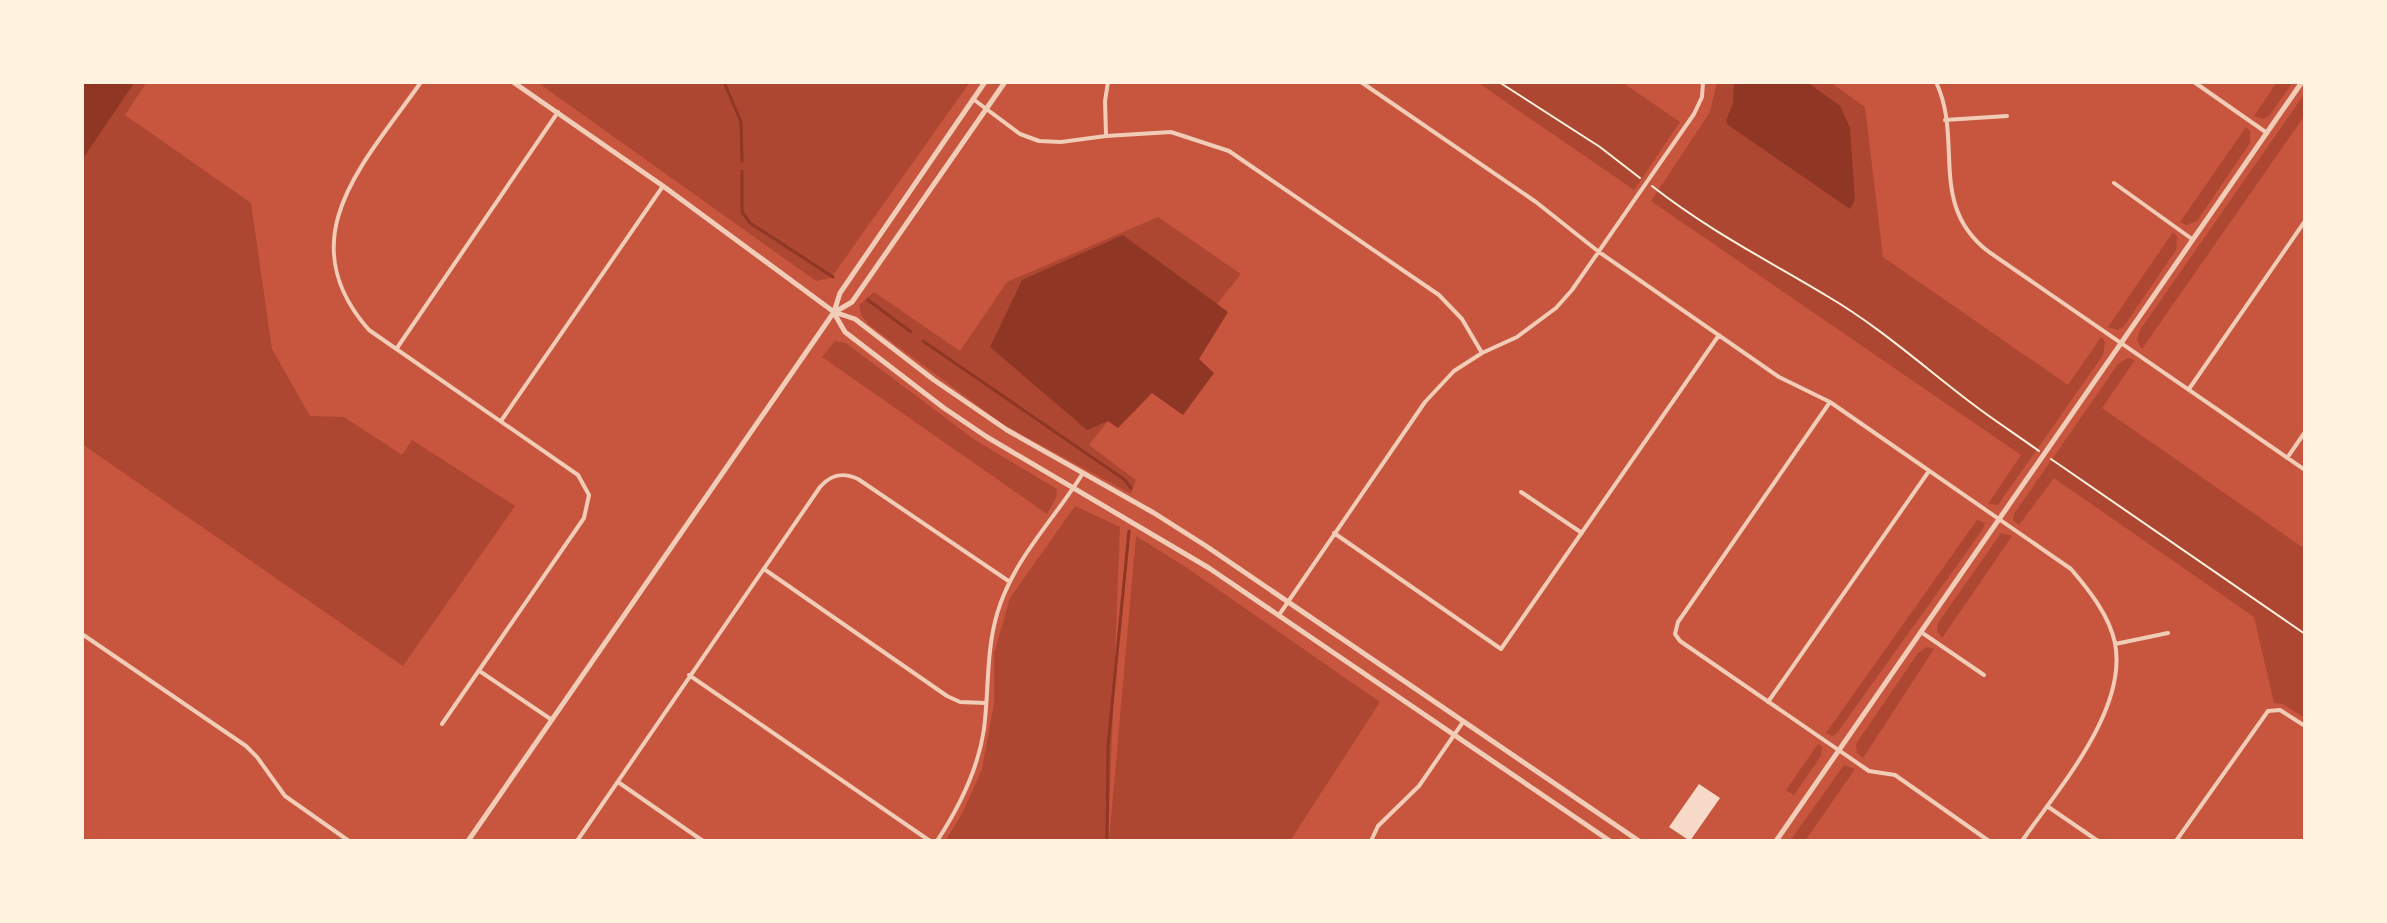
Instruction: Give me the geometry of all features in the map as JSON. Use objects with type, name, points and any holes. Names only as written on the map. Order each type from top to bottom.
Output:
[{"type":"street","points":[[421,82],[352,181],[339,209],[334,229],[335,267],[348,302],[369,330],[578,475],[589,495],[584,518],[481,672],[442,724]]},
{"type":"street","points":[[513,82],[663,186],[834,312],[855,319],[934,380],[1007,430],[1154,513],[1639,841]]},
{"type":"street","points":[[468,841],[834,312],[840,293],[985,82]]},
{"type":"street","points":[[834,312],[852,302],[1005,82]]},
{"type":"street","points":[[1106,136],[1108,82]]},
{"type":"street","points":[[1361,82],[1536,202],[1599,252],[1779,377],[1830,402],[2071,569],[2091,593],[2105,617],[2115,644],[2114,688],[2109,709],[2096,732],[2022,841]]},
{"type":"street","points":[[1279,615],[1425,402],[1454,371],[1482,353],[1517,337],[1556,308],[1599,252],[1694,114],[1702,97],[1703,82]]},
{"type":"street","points":[[1936,82],[1945,120],[1952,197],[1966,230],[1989,252],[2305,470]]},
{"type":"street","points":[[2194,82],[2267,133]]},
{"type":"street","points":[[1776,841],[2302,82]]},
{"type":"street","points":[[973,99],[1020,134],[1039,141],[1061,142],[1171,132],[1229,151],[1439,295],[1462,319],[1482,353]]},
{"type":"street","points":[[396,349],[558,112]]},
{"type":"street","points":[[1945,120],[2007,116]]},
{"type":"street","points":[[2114,183],[2192,239]]},
{"type":"street","points":[[501,421],[663,186]]},
{"type":"street","points":[[2189,389],[2305,221]]},
{"type":"street","points":[[834,312],[845,332],[944,408],[1188,554],[1610,841]]},
{"type":"street","points":[[1334,533],[1501,649],[1719,335]]},
{"type":"street","points":[[1830,402],[1674,631],[1680,641],[1839,751],[1869,771],[1895,775],[1989,841]]},
{"type":"street","points":[[2287,458],[2305,432]]},
{"type":"street","points":[[1768,703],[1929,471]]},
{"type":"street","points":[[937,841],[959,806],[974,770],[984,729],[988,652],[998,611],[1028,550],[1083,473]]},
{"type":"street","points":[[577,841],[824,482],[844,474],[858,479],[1010,582]]},
{"type":"street","points":[[1521,492],[1582,533]]},
{"type":"street","points":[[764,569],[947,696],[960,702],[986,703]]},
{"type":"street","points":[[1921,632],[1984,675]]},
{"type":"street","points":[[2115,644],[2168,633]]},
{"type":"street","points":[[82,634],[246,746],[285,796],[349,841]]},
{"type":"street","points":[[481,672],[552,720]]},
{"type":"street","points":[[689,675],[930,841]]},
{"type":"street","points":[[2176,841],[2264,714],[2272,709],[2280,710],[2305,726]]},
{"type":"street","points":[[1371,841],[1378,826],[1419,786],[1463,722]]},
{"type":"street","points":[[618,782],[703,841]]},
{"type":"street","points":[[2046,806],[2098,841]]},
{"type":"path","points":[[1499,82],[1600,147],[1741,248],[1855,314],[1974,405],[2305,634]]},
{"type":"shaded area","points":[[82,82],[135,82],[82,160]]},
{"type":"shaded area","points":[[135,82],[147,82],[125,115],[251,203],[272,349],[310,416],[344,417],[402,455],[412,440],[515,506],[403,666],[82,444],[82,160]]},
{"type":"shaded area","points":[[537,82],[970,82],[836,271],[830,278],[816,281]]},
{"type":"shaded area","points":[[1477,82],[1622,82],[1680,122],[1634,190]]},
{"type":"shaded area","points":[[1717,82],[1830,82],[1865,107],[1883,257],[2068,385],[2101,337],[2105,342],[2103,355],[1998,505],[1988,504],[2021,455],[1651,201],[1710,112]]},
{"type":"shaded area","points":[[1734,82],[1807,82],[1840,106],[1850,128],[1855,200],[1850,209],[1728,125],[1726,121],[1733,103]]},
{"type":"shaded area","points":[[2277,82],[2293,82],[2269,116],[2263,119],[2254,116]]},
{"type":"shaded area","points":[[2305,93],[2305,115],[2142,349],[2137,340],[2140,330]]},
{"type":"shaded area","points":[[2246,127],[2250,131],[2250,143],[2197,221],[2186,225],[2180,222]]},
{"type":"shaded area","points":[[1158,217],[1241,274],[1118,428],[1108,421],[1089,445],[1136,480],[1131,494],[1004,425],[869,325],[861,315],[859,305],[874,292],[960,351],[1007,282]]},
{"type":"shaded area","points":[[2173,232],[2177,237],[2176,250],[2124,326],[2118,330],[2108,327]]},
{"type":"shaded area","points":[[1123,235],[1228,312],[1199,359],[1214,373],[1183,415],[1152,393],[1118,428],[1108,421],[1087,430],[990,347],[1022,280]]},
{"type":"shaded area","points":[[835,341],[846,343],[975,440],[1057,489],[1056,498],[1047,514],[822,357]]},
{"type":"shaded area","points":[[2128,358],[2135,360],[2102,408],[2302,547],[2305,544],[2305,718],[2283,704],[2274,703],[2254,617],[2054,478],[2019,525],[2013,520],[2014,514],[2118,364]]},
{"type":"shaded area","points":[[1075,506],[1120,527],[1108,841],[945,841],[962,814],[982,769],[994,703],[994,653],[1010,598]]},
{"type":"shaded area","points":[[1977,520],[1985,523],[1983,529],[1837,733],[1833,736],[1826,733]]},
{"type":"shaded area","points":[[2001,533],[2012,536],[1942,638],[1937,631],[1938,623]]},
{"type":"shaded area","points":[[1136,536],[1380,702],[1290,841],[1109,841]]},
{"type":"shaded area","points":[[1927,647],[1934,649],[1863,758],[1857,753],[1856,744],[1918,653]]},
{"type":"shaded area","points":[[1818,744],[1822,746],[1821,756],[1794,795],[1786,790]]},
{"type":"shaded area","points":[[1844,765],[1855,769],[1805,841],[1790,841]]},
{"type":"building","points":[[1699,784],[1720,798],[1690,841],[1669,827]]},
{"type":"waterway","points":[[724,82],[741,122],[742,161]]},
{"type":"waterway","points":[[742,171],[742,212],[750,223],[833,277]]},
{"type":"waterway","points":[[868,300],[911,332]]},
{"type":"waterway","points":[[923,341],[1125,480],[1131,488]]},
{"type":"waterway","points":[[1107,841],[1108,746],[1129,531]]}]
